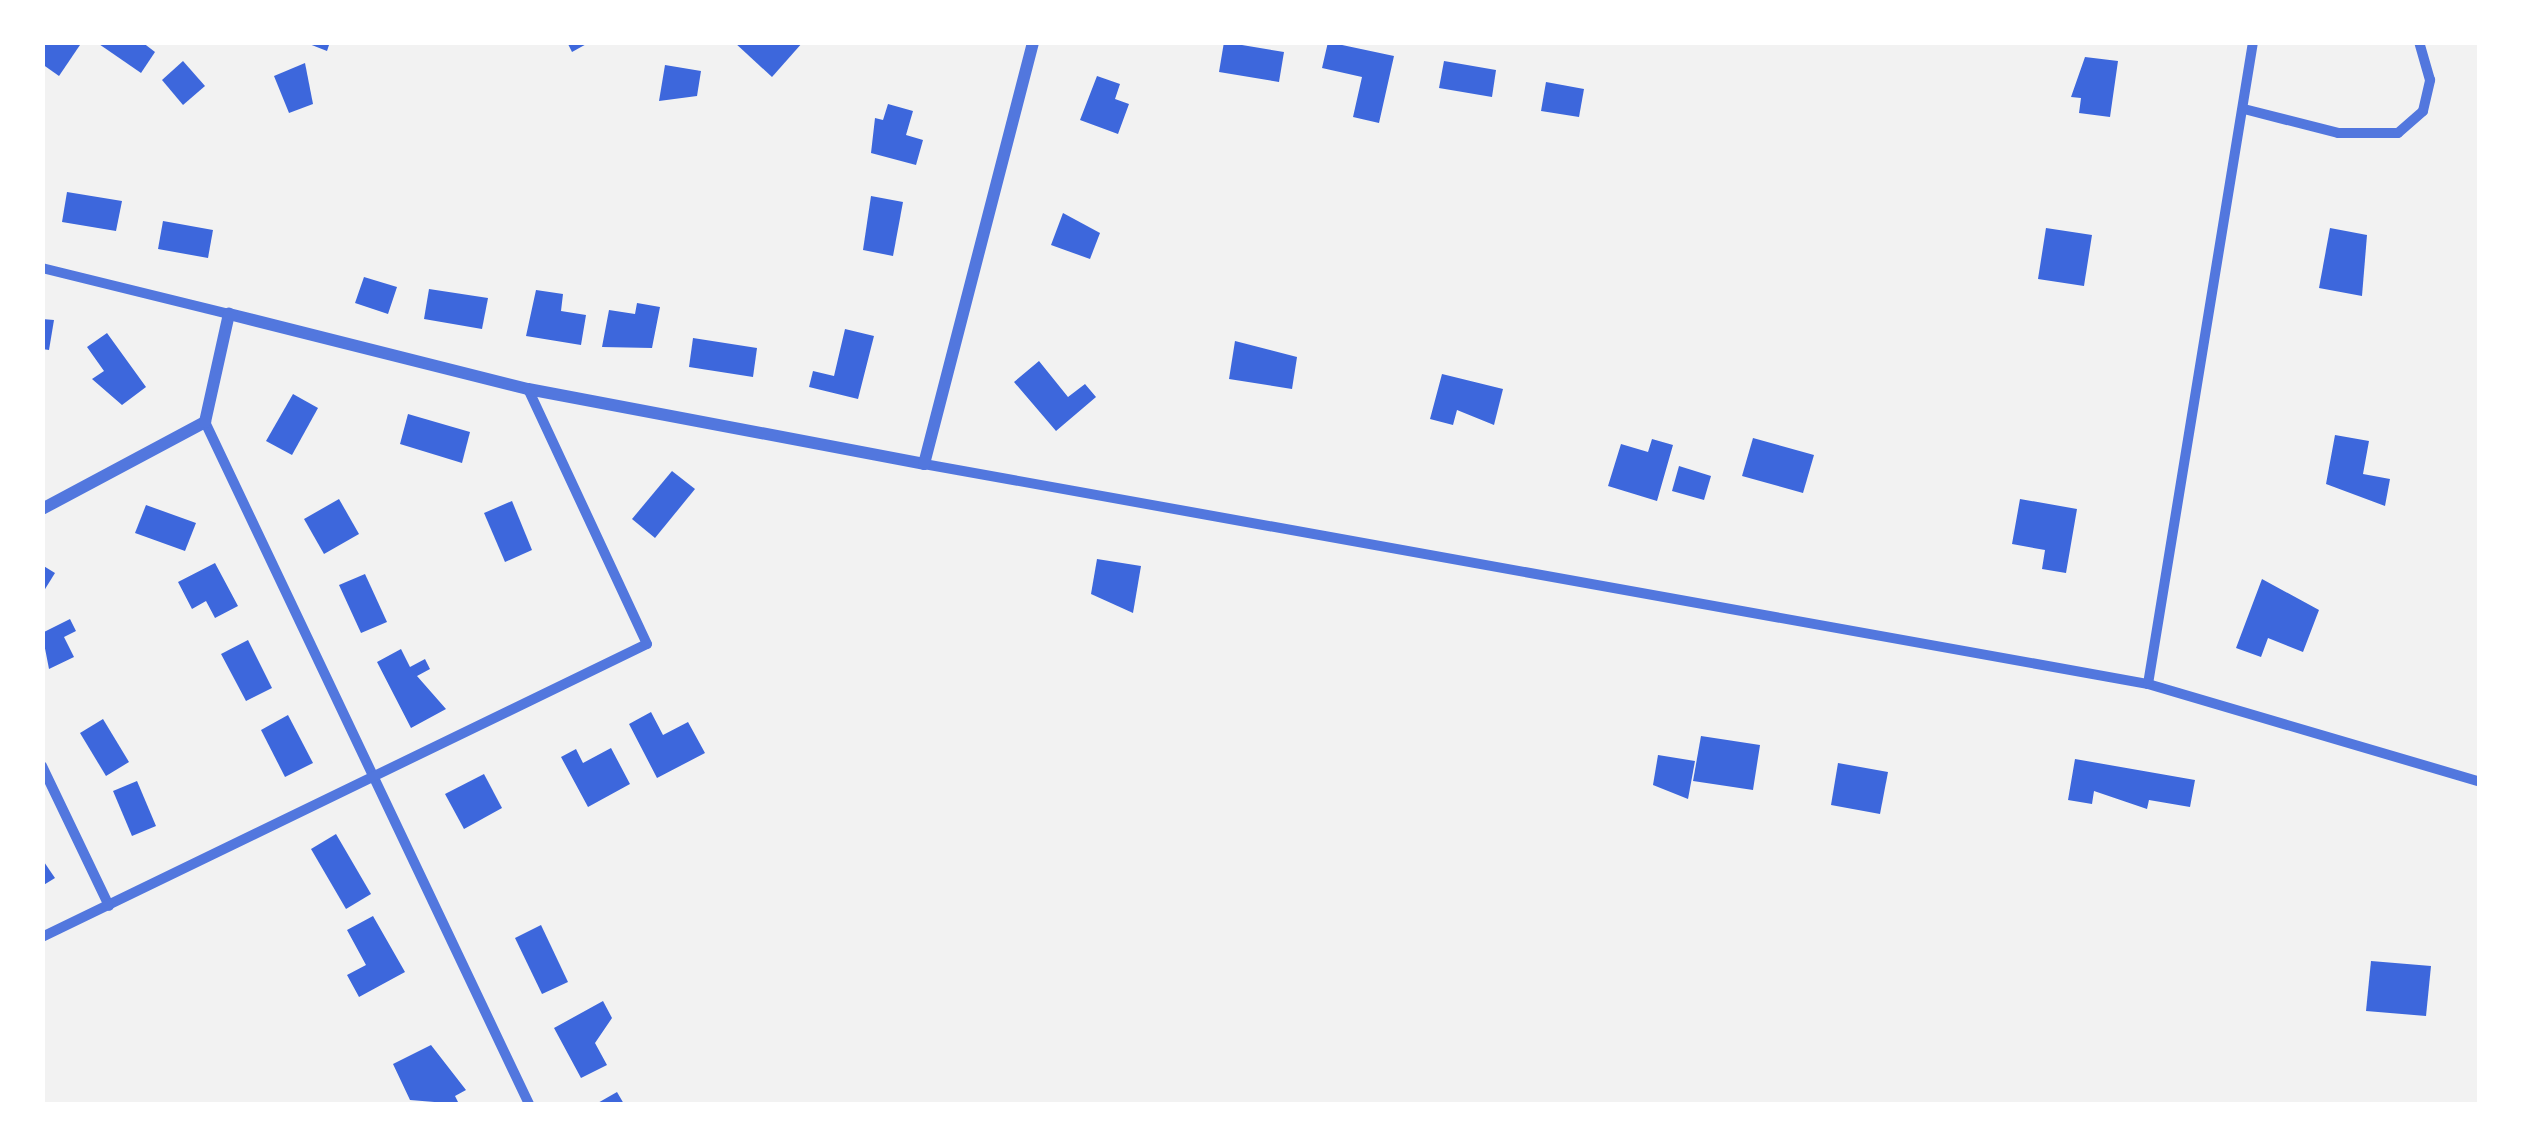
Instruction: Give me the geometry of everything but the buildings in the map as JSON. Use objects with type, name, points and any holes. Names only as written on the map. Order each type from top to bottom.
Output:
[{"type":"street","points":[[924,464],[1033,42]]},
{"type":"street","points":[[2148,684],[2253,42]]},
{"type":"street","points":[[2244,109],[2338,133],[2398,133],[2423,111],[2430,80],[2419,42]]},
{"type":"street","points":[[42,268],[528,389],[2148,684],[2480,782]]},
{"type":"street","points":[[230,314],[205,422],[528,1104]]},
{"type":"street","points":[[42,937],[374,782],[647,644],[528,389]]},
{"type":"street","points":[[42,509],[205,422]]},
{"type":"street","points":[[42,766],[109,906]]}]
